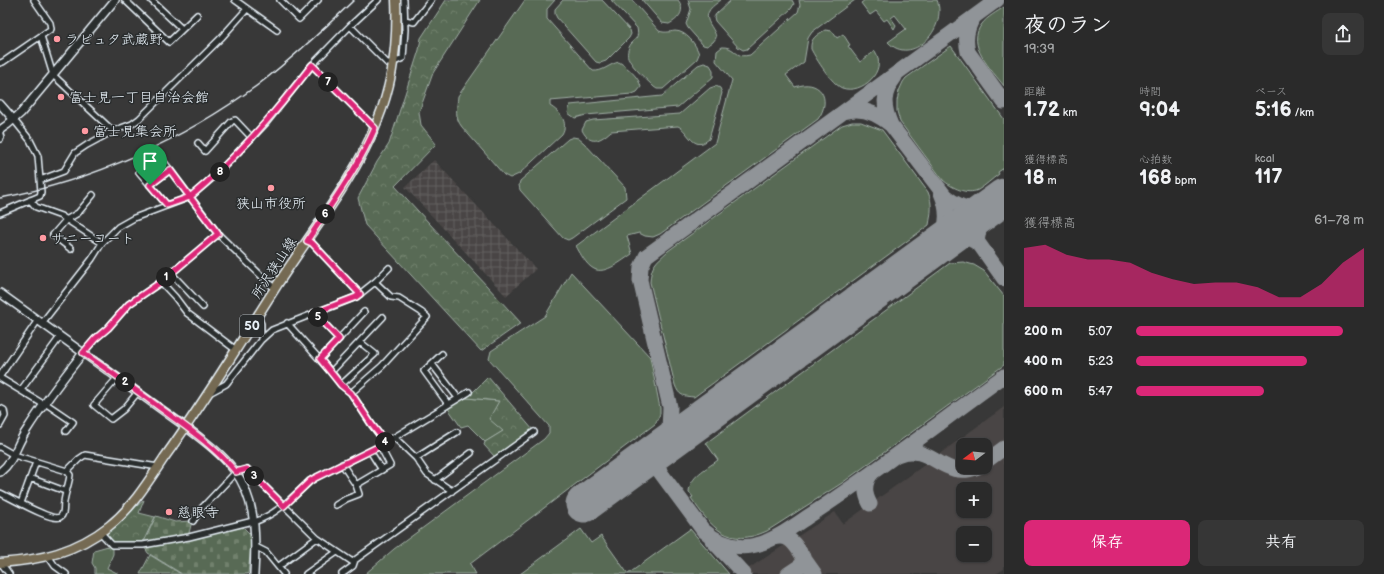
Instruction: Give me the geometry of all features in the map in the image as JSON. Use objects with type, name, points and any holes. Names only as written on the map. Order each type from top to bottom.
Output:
[{"type":"main road","name":"所沢狭山線","points":[[1,563],[33,560],[48,556],[75,547],[100,532],[110,525],[132,504],[158,467],[186,427],[350,175],[368,144],[375,128],[390,82],[397,25],[396,0]]},
{"type":"street","points":[[0,63],[51,29],[50,23],[34,0]]},
{"type":"street","points":[[0,130],[14,120],[114,0]]},
{"type":"street","points":[[125,0],[169,42],[196,15]]},
{"type":"street","points":[[151,0],[182,29]]},
{"type":"street","points":[[235,0],[276,30]]},
{"type":"street","points":[[280,0],[299,19],[318,0]]},
{"type":"street","points":[[66,431],[72,422],[65,416],[0,377],[40,322],[88,265],[102,243],[118,227],[125,222],[190,197],[217,174],[266,123],[312,65],[378,0]]},
{"type":"street","points":[[350,26],[386,63],[392,63],[403,58],[405,20],[404,0]]},
{"type":"street","points":[[405,20],[414,22],[431,0]]},
{"type":"street","points":[[40,180],[64,171],[75,154],[87,145],[113,131],[132,124],[139,119],[207,52],[247,9]]},
{"type":"street","points":[[41,36],[53,75],[113,131]]},
{"type":"street","points":[[312,65],[375,128]]},
{"type":"street","points":[[0,104],[36,148],[40,164],[41,192],[40,196],[0,213]]},
{"type":"street","points":[[198,143],[205,150],[235,120],[252,138]]},
{"type":"street","points":[[0,134],[0,139]]},
{"type":"street","points":[[161,158],[218,234],[275,289]]},
{"type":"street","points":[[150,185],[170,170]]},
{"type":"street","points":[[139,172],[167,205]]},
{"type":"street","points":[[71,249],[53,235],[66,220],[78,213],[93,195]]},
{"type":"street","points":[[30,200],[36,207],[61,216],[102,243]]},
{"type":"street","points":[[0,472],[8,466],[24,434],[44,404],[95,339],[108,328],[129,304],[161,282],[218,234]]},
{"type":"street","points":[[307,241],[312,243],[360,294]]},
{"type":"street","points":[[208,393],[226,384],[261,340],[272,330],[356,297],[375,282],[389,268]]},
{"type":"street","points":[[171,274],[203,307]]},
{"type":"street","points":[[161,282],[187,313],[236,350]]},
{"type":"street","points":[[351,393],[382,366],[427,317],[399,298],[391,296],[375,282]]},
{"type":"street","points":[[0,293],[186,427],[213,448],[236,472],[247,495],[254,521],[256,547],[254,574]]},
{"type":"street","points":[[320,359],[364,312]]},
{"type":"street","points":[[314,313],[339,339]]},
{"type":"street","points":[[258,316],[261,324],[261,340]]},
{"type":"street","points":[[331,372],[383,317]]},
{"type":"street","points":[[287,323],[320,359],[341,385],[351,393],[386,443]]},
{"type":"street","points":[[21,390],[60,337]]},
{"type":"street","points":[[341,385],[375,354],[360,342]]},
{"type":"street","points":[[442,354],[424,371],[448,404]]},
{"type":"street","points":[[432,364],[458,398]]},
{"type":"street","points":[[118,377],[94,405],[111,419],[124,409],[138,392]]},
{"type":"street","points":[[100,532],[112,545],[143,545],[189,538],[267,517],[284,506],[310,481],[395,438],[469,392]]},
{"type":"street","points":[[0,408],[4,410],[5,416],[0,425]]},
{"type":"street","points":[[416,458],[458,432]]},
{"type":"street","points":[[342,574],[362,555],[534,432]]},
{"type":"street","points":[[395,438],[416,458],[427,474],[452,491]]},
{"type":"street","points":[[356,485],[390,465],[380,446]]},
{"type":"street","points":[[0,447],[14,455],[67,471],[70,475],[65,491],[63,511],[60,517],[53,517],[30,508],[0,493]]},
{"type":"street","points":[[370,451],[382,470]]},
{"type":"street","points":[[435,480],[471,453]]},
{"type":"street","points":[[67,471],[85,455],[158,467]]},
{"type":"street","points":[[21,503],[36,462]]},
{"type":"street","points":[[336,505],[346,499],[360,494],[356,485],[342,464]]},
{"type":"street","points":[[193,521],[200,510],[236,472],[247,469],[317,538],[354,563]]},
{"type":"street","points":[[30,478],[65,491]]},
{"type":"street","points":[[279,566],[317,538]]},
{"type":"street","points":[[256,547],[266,552],[284,574]]},
{"type":"street","points":[[306,574],[337,552]]},
{"type":"street","points":[[48,556],[55,566],[66,574]]},
{"type":"street","points":[[1,563],[9,574]]},
{"type":"shaded area","points":[[434,160],[536,269],[506,296],[405,187]]},
{"type":"shaded area","points":[[1004,407],[1004,569],[996,574],[740,574],[835,512],[843,524],[956,442],[956,474],[992,474],[992,438],[961,438]]},
{"type":"green space","points":[[446,0],[480,0],[433,73],[419,112],[421,125],[436,144],[395,186],[521,323],[481,351],[365,225],[358,198],[377,162],[389,144],[419,50],[421,38]]},
{"type":"green space","points":[[525,0],[555,0],[547,9],[547,19],[593,71],[600,70],[619,62],[629,69],[640,83],[641,87],[637,92],[632,94],[550,101],[550,106],[560,114],[564,121],[564,130],[562,134],[519,174],[510,178],[504,175],[459,123],[457,116],[458,96]]},
{"type":"green space","points":[[563,0],[602,0],[630,30],[631,34],[629,38],[606,61],[600,63],[596,62],[557,18],[555,9]]},
{"type":"green space","points":[[611,0],[632,0],[659,31],[675,31],[683,33],[693,42],[698,50],[699,54],[697,59],[663,89],[657,89],[654,87],[637,70],[628,57],[629,47],[636,39],[638,31],[637,28]]},
{"type":"green space","points":[[642,0],[678,0],[681,11],[676,20],[673,22],[669,24],[662,23]]},
{"type":"green space","points":[[688,0],[721,0],[709,11],[709,22],[716,38],[707,46],[703,45],[686,24],[691,9]]},
{"type":"green space","points":[[731,0],[792,0],[794,4],[791,9],[747,49],[743,50],[738,47],[715,21],[714,17]]},
{"type":"green space","points":[[799,0],[855,0],[812,32],[808,38],[804,62],[786,75],[795,87],[811,85],[821,92],[824,97],[824,104],[818,119],[660,234],[653,237],[645,236],[639,233],[627,236],[632,254],[619,263],[603,270],[594,269],[588,265],[576,246],[715,143],[732,80],[716,61],[717,51],[722,47],[725,47],[742,56],[750,55],[798,12],[800,5]]},
{"type":"green space","points":[[865,0],[937,0],[939,11],[937,22],[932,33],[917,47],[907,50],[897,49],[888,42],[906,29],[895,15],[891,18],[896,25],[894,29],[887,19],[884,21],[876,11],[870,15],[861,3]]},
{"type":"green space","points":[[1004,7],[1004,86],[982,57],[978,49],[977,40],[978,32],[984,21]]},
{"type":"green space","points":[[825,30],[832,31],[837,38],[843,34],[850,45],[848,46],[860,62],[875,51],[878,59],[876,73],[865,85],[850,89],[842,88],[829,77],[820,65],[811,49],[811,45],[813,39]]},
{"type":"green space","points":[[951,46],[1004,119],[1004,168],[998,172],[999,174],[978,190],[969,192],[951,186],[943,180],[900,122],[897,111],[899,91],[906,78]]},
{"type":"green space","points":[[704,63],[710,65],[713,70],[713,77],[678,107],[586,115],[575,118],[568,113],[570,105],[662,96],[698,65]]},
{"type":"green space","points":[[716,86],[720,88],[722,93],[709,139],[704,143],[699,144],[695,142],[678,126],[611,131],[603,137],[595,140],[588,138],[582,130],[586,122],[593,120],[680,114],[710,88]]},
{"type":"green space","points":[[852,122],[861,122],[882,130],[930,196],[931,212],[929,225],[694,397],[682,395],[675,385],[650,282],[655,264],[668,251],[842,125]]},
{"type":"green space","points":[[573,137],[578,138],[584,143],[625,187],[626,198],[568,240],[563,238],[520,190],[519,185],[520,181],[568,139]]},
{"type":"green space","points":[[963,262],[974,265],[984,271],[1004,296],[1004,365],[842,483],[767,531],[741,538],[722,532],[714,526],[698,508],[689,492],[690,486],[695,477],[718,460],[706,443],[950,263]]},
{"type":"green space","points":[[571,272],[650,357],[660,408],[660,414],[655,424],[470,564],[476,574],[365,574],[394,549],[544,439],[549,433],[549,426],[489,359],[491,351],[545,316]]},
{"type":"green space","points":[[488,377],[533,430],[495,457],[484,445],[485,442],[503,431],[489,419],[499,401],[467,398]]},
{"type":"green space","points":[[467,398],[499,401],[503,431],[485,442],[468,425],[461,427],[447,407]]},
{"type":"green space","points":[[144,500],[139,513],[155,517],[142,544],[112,544],[104,534]]},
{"type":"green space","points":[[156,516],[175,522],[192,521],[188,537],[143,544]]},
{"type":"green space","points":[[241,525],[252,536],[248,574],[182,574],[148,553],[143,545]]},
{"type":"green space","points":[[581,529],[591,543],[601,536],[628,574],[520,574]]},
{"type":"green space","points":[[690,529],[729,574],[628,574]]},
{"type":"green space","points":[[108,546],[113,547],[113,554],[107,568],[119,574],[95,574],[95,568],[92,563],[94,550]]},
{"type":"green space","points":[[150,555],[181,574],[140,574]]},
{"type":"taxiway","points":[[663,447],[669,431],[670,407],[640,280],[641,267],[646,256],[997,0]]},
{"type":"taxiway","points":[[974,17],[969,25],[967,34],[968,52],[1004,102]]},
{"type":"taxiway","points":[[895,77],[888,89],[885,100],[886,112],[891,125],[945,196],[960,206],[966,208],[989,208]]},
{"type":"taxiway","points":[[844,112],[850,110],[869,112],[881,117],[891,125]]},
{"type":"taxiway","points":[[936,247],[943,234],[946,220],[944,200],[941,193]]},
{"type":"taxiway","points":[[989,208],[981,220],[977,241],[1004,279]]},
{"type":"taxiway","points":[[936,247],[957,238],[968,239],[978,244]]},
{"type":"taxiway","points":[[649,457],[703,530],[709,535],[721,542],[735,546],[742,547],[756,545],[771,540],[785,532],[837,498],[1004,376]]},
{"type":"taxiway","points":[[992,457],[1004,448]]},
{"type":"taxiway","points":[[897,455],[909,452],[920,453],[946,466],[956,469]]},
{"type":"taxiway","points":[[870,504],[866,487],[868,479],[873,472]]},
{"type":"taxiway","points":[[774,538],[783,537],[789,539],[803,556],[803,564],[788,574]]},
{"type":"taxiway","points":[[712,540],[744,574]]},
{"type":"taxiway","points":[[803,557],[815,574]]},
{"type":"runway","points":[[584,504],[1004,197]]},
{"type":"railway","points":[[0,198],[35,191],[103,169],[136,156],[200,123],[272,74],[354,0]]},
{"type":"place","name":"ラピュタ武蔵野","points":[[57,39]]},
{"type":"place","name":"富士見一丁目自治会館","points":[[61,97]]},
{"type":"place","name":"富士見集会所","points":[[85,131]]},
{"type":"place","name":"狭山市役所","points":[[271,188]]},
{"type":"place","name":"サニーコート","points":[[43,238]]},
{"type":"place","name":"慈眼寺","points":[[169,512]]},
{"type":"route","points":[[150,185],[167,205],[190,197],[218,234],[161,282],[129,304],[83,353],[186,427],[221,455],[236,472],[247,469],[284,506],[310,481],[386,443],[351,393],[341,385],[320,359],[339,339],[314,313],[356,297],[360,294],[312,243],[307,241],[350,175],[368,144],[375,128],[312,65],[266,123],[217,174],[190,197],[170,170],[150,185]]}]
